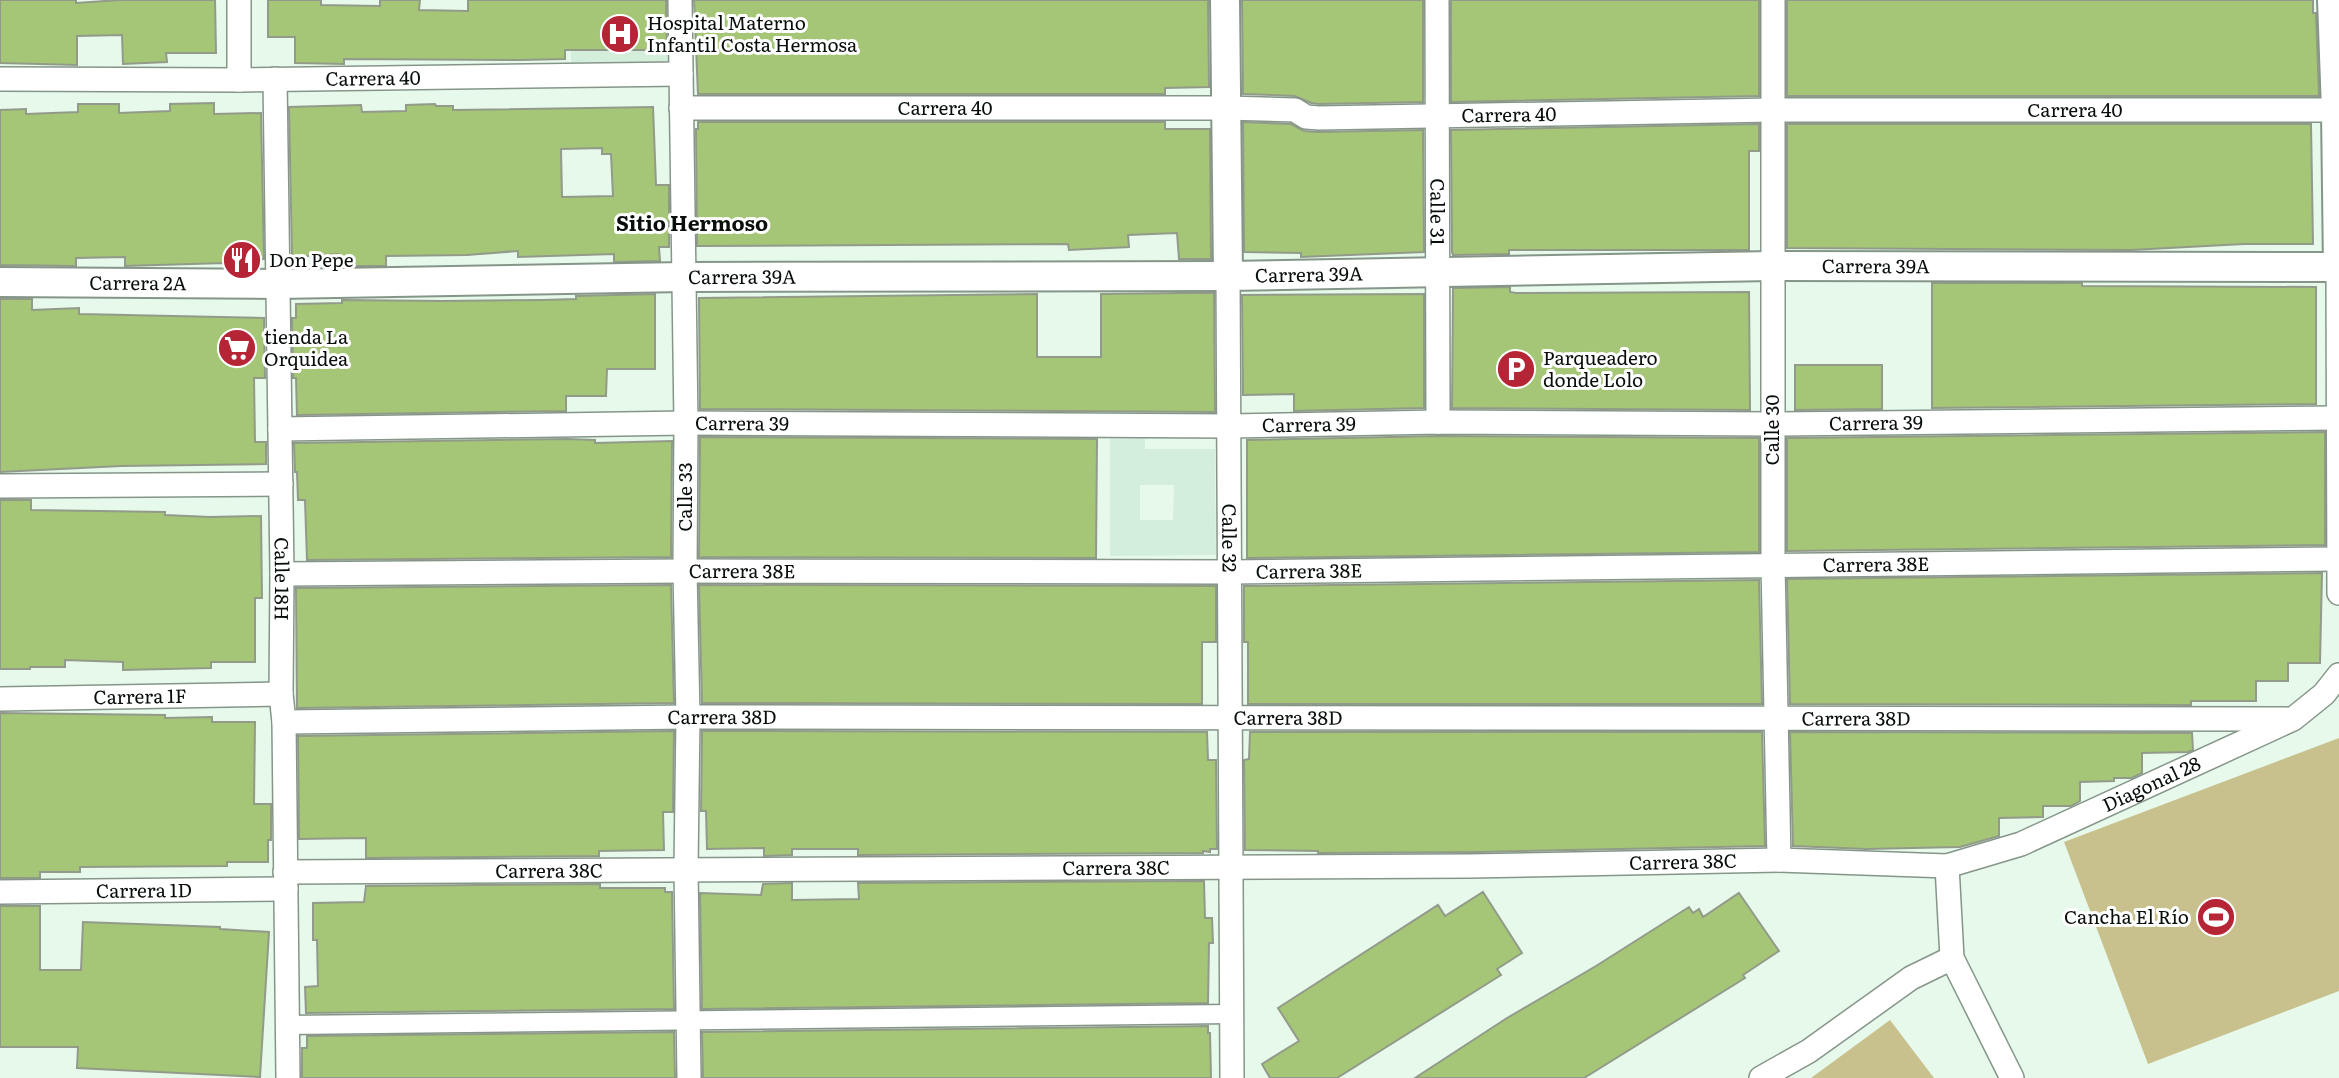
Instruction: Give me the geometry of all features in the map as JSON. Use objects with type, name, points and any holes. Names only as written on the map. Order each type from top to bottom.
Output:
[{"type":"street","points":[[239,0],[239,80]]},
{"type":"street","name":"Calle 33","points":[[680,0],[690,1078]]},
{"type":"street","name":"Calle 32","points":[[1225,0],[1230,426],[1232,1078]]},
{"type":"street","name":"Calle 31","points":[[1437,0],[1438,422]]},
{"type":"street","name":"Calle 30","points":[[1773,0],[1772,424],[1779,860]]},
{"type":"street","points":[[2332,0],[2338,110],[2339,593]]},
{"type":"street","name":"Carrera 40","points":[[0,79],[239,80],[681,74]]},
{"type":"street","name":"Calle 18H","points":[[275,79],[288,1078]]},
{"type":"street","name":"Carrera 40","points":[[681,108],[1226,108],[1294,110],[1306,117],[1319,118],[1773,110],[2338,110]]},
{"type":"street","name":"Carrera 39A","points":[[278,284],[684,276],[1228,276],[1772,266],[2339,267]]},
{"type":"street","name":"Carrera 2A","points":[[0,282],[278,284]]},
{"type":"street","name":"Carrera 39","points":[[280,429],[685,423],[1230,426],[1438,422],[1772,424],[2338,418]]},
{"type":"street","points":[[0,486],[281,484]]},
{"type":"street","name":"Carrera 38E","points":[[282,574],[685,571],[1230,572],[2338,558]]},
{"type":"street","name":"Diagonal 28","points":[[1947,866],[2021,844],[2293,719],[2324,694],[2339,676]]},
{"type":"street","name":"Carrera 1F","points":[[0,699],[281,694]]},
{"type":"street","name":"Carrera 38D","points":[[284,722],[688,717],[2293,719]]},
{"type":"street","name":"Carrera 38C","points":[[286,880],[687,868],[1469,866],[1779,860],[1947,866]]},
{"type":"street","points":[[1947,866],[1952,958],[2012,1078]]},
{"type":"street","name":"Carrera 1D","points":[[0,891],[286,880]]},
{"type":"street","points":[[1760,1078],[1809,1051],[1917,974],[1952,958]]},
{"type":"street","points":[[288,1025],[1230,1014]]},
{"type":"shaded area","name":"Hospital Materno Infantil Costa Hermosa","points":[[571,0],[669,0],[669,67],[571,68]]},
{"type":"shaded area","points":[[1145,438],[1145,449],[1215,449],[1216,555],[1110,556],[1110,439]],"holes":[[[1140,485],[1174,485],[1173,520],[1140,520]]]},
{"type":"shaded area","name":"Cancha El Río","points":[[2339,738],[2339,991],[2148,1064],[2064,842]]},
{"type":"shaded area","points":[[1890,1020],[1934,1078],[1811,1078]]},
{"type":"building","points":[[0,0],[76,0],[76,3],[215,0],[216,53],[166,53],[167,62],[123,64],[122,35],[77,36],[77,65],[0,63]]},
{"type":"building","points":[[268,0],[321,0],[321,5],[380,6],[380,0],[420,0],[419,10],[468,11],[468,0],[666,0],[667,50],[565,50],[565,59],[344,59],[344,64],[295,63],[295,37],[268,37]]},
{"type":"building","points":[[694,0],[1208,0],[1209,87],[1165,88],[1165,94],[698,94]]},
{"type":"building","points":[[1242,0],[1423,0],[1423,102],[1319,104],[1295,96],[1243,94]]},
{"type":"building","points":[[1451,0],[1759,0],[1759,96],[1451,102]]},
{"type":"building","points":[[1787,0],[2313,0],[2313,13],[2316,13],[2319,96],[1787,96]]},
{"type":"building","points":[[214,103],[214,114],[261,113],[264,259],[260,259],[260,267],[225,267],[225,263],[125,266],[125,257],[76,258],[76,266],[0,265],[0,110],[26,109],[26,114],[78,112],[78,104],[119,104],[119,113],[170,111],[170,104]]},
{"type":"building","points":[[435,104],[453,106],[453,110],[653,107],[656,185],[669,185],[669,247],[659,247],[660,261],[614,262],[614,254],[518,257],[518,251],[386,256],[386,266],[340,266],[339,254],[292,257],[289,107],[361,105],[362,112],[406,111],[406,105]],"holes":[[[602,148],[602,154],[611,154],[613,196],[562,197],[561,149]]]},
{"type":"building","points":[[698,122],[1165,122],[1165,129],[1210,129],[1211,259],[1179,259],[1177,233],[1128,235],[1129,247],[1069,250],[1068,244],[697,246]]},
{"type":"building","points":[[1243,122],[1291,124],[1304,131],[1318,132],[1423,130],[1424,252],[1301,257],[1301,253],[1244,252]]},
{"type":"building","points":[[1759,124],[1759,151],[1749,151],[1749,250],[1509,250],[1509,254],[1453,255],[1451,130]]},
{"type":"building","points":[[1787,124],[2311,124],[2313,244],[2244,244],[2131,250],[1787,248]]},
{"type":"building","points":[[1932,283],[2316,287],[2316,404],[1932,408]]},
{"type":"building","points":[[1510,287],[1510,292],[1516,293],[1749,292],[1750,410],[1452,408],[1453,288]]},
{"type":"building","points":[[1214,293],[1215,412],[700,409],[699,298],[1037,294],[1037,357],[1101,357],[1101,294]]},
{"type":"building","points":[[655,294],[655,369],[607,369],[606,396],[566,396],[566,411],[297,415],[292,318],[296,318],[296,304],[342,303],[342,300],[542,300],[576,299],[576,296]]},
{"type":"building","points":[[1424,294],[1424,408],[1294,411],[1294,394],[1243,395],[1242,295]]},
{"type":"building","points":[[0,299],[32,299],[32,310],[79,308],[79,314],[264,318],[265,378],[254,378],[255,442],[266,442],[266,464],[121,466],[0,472]]},
{"type":"building","points":[[1795,365],[1882,365],[1882,409],[1795,410]]},
{"type":"building","points":[[2325,432],[2325,545],[1787,551],[1787,438]]},
{"type":"building","points":[[1438,436],[1759,438],[1759,552],[1247,558],[1247,440]]},
{"type":"building","points":[[700,437],[1097,439],[1096,558],[699,557]]},
{"type":"building","points":[[595,440],[595,443],[672,441],[671,557],[307,560],[305,500],[298,500],[294,443]]},
{"type":"building","points":[[0,500],[31,500],[31,510],[165,512],[165,515],[210,517],[261,516],[262,598],[255,598],[255,662],[211,662],[211,668],[123,670],[123,662],[65,660],[65,667],[0,669]]},
{"type":"building","points":[[2322,573],[2320,663],[2288,663],[2288,681],[2256,681],[2256,701],[2191,701],[2191,705],[1790,704],[1787,579]]},
{"type":"building","points":[[1759,580],[1762,704],[1248,704],[1248,642],[1244,642],[1244,586]]},
{"type":"building","points":[[671,585],[674,703],[297,708],[296,588]]},
{"type":"building","points":[[699,585],[1216,586],[1216,642],[1202,642],[1202,704],[702,703]]},
{"type":"building","points":[[0,713],[165,715],[165,718],[212,717],[212,722],[255,722],[254,804],[271,804],[268,862],[227,862],[227,866],[80,867],[80,872],[40,872],[40,878],[0,878]]},
{"type":"building","points":[[674,731],[673,812],[663,812],[664,850],[599,851],[599,856],[366,858],[366,838],[299,839],[298,736]]},
{"type":"building","points":[[702,731],[1207,732],[1208,760],[1216,760],[1217,849],[1203,853],[858,855],[858,849],[792,849],[792,855],[764,856],[764,848],[707,849],[706,811],[701,811]]},
{"type":"building","points":[[1250,732],[1762,732],[1765,846],[1480,852],[1318,853],[1245,850],[1244,760],[1249,759]]},
{"type":"building","points":[[1790,732],[2192,733],[2193,750],[2142,753],[2142,773],[2132,778],[2114,778],[2114,781],[2080,782],[2080,801],[2071,806],[2043,806],[2043,817],[1999,818],[1999,836],[1960,847],[1866,849],[1793,846]]},
{"type":"building","points":[[1204,881],[1205,918],[1212,918],[1213,943],[1209,943],[1208,1003],[702,1009],[700,893],[761,895],[763,884],[792,883],[792,900],[859,899],[858,883]]},
{"type":"building","points":[[600,884],[600,888],[665,888],[665,892],[672,892],[674,1009],[306,1013],[305,987],[318,986],[317,940],[313,940],[313,903],[364,902],[366,886]]},
{"type":"building","points":[[1483,892],[1522,953],[1497,969],[1501,975],[1337,1078],[1270,1078],[1262,1064],[1299,1041],[1278,1008],[1438,905],[1445,916]]},
{"type":"building","points":[[1739,893],[1779,951],[1743,975],[1745,978],[1584,1078],[1415,1078],[1507,1018],[1689,907],[1693,913],[1699,909],[1703,917]]},
{"type":"building","points":[[0,906],[40,906],[40,970],[81,970],[83,922],[220,927],[269,932],[260,1077],[77,1068],[78,1047],[0,1047]]},
{"type":"building","points":[[1208,1026],[1211,1078],[703,1078],[702,1032]]},
{"type":"building","points":[[674,1032],[675,1078],[302,1078],[302,1048],[307,1048],[307,1036]]},
{"type":"place","name":"Hospital Materno Infantil Costa Hermosa","points":[[620,34]]},
{"type":"place","name":"Don Pepe","points":[[242,260]]},
{"type":"place","name":"tienda La Orquidea","points":[[237,348]]},
{"type":"place","name":"Parqueadero donde Lolo","points":[[1516,369]]},
{"type":"place","name":"Cancha El Río","points":[[2216,917]]},
{"type":"district","name":"Sitio Hermoso","points":[[692,224]]}]
